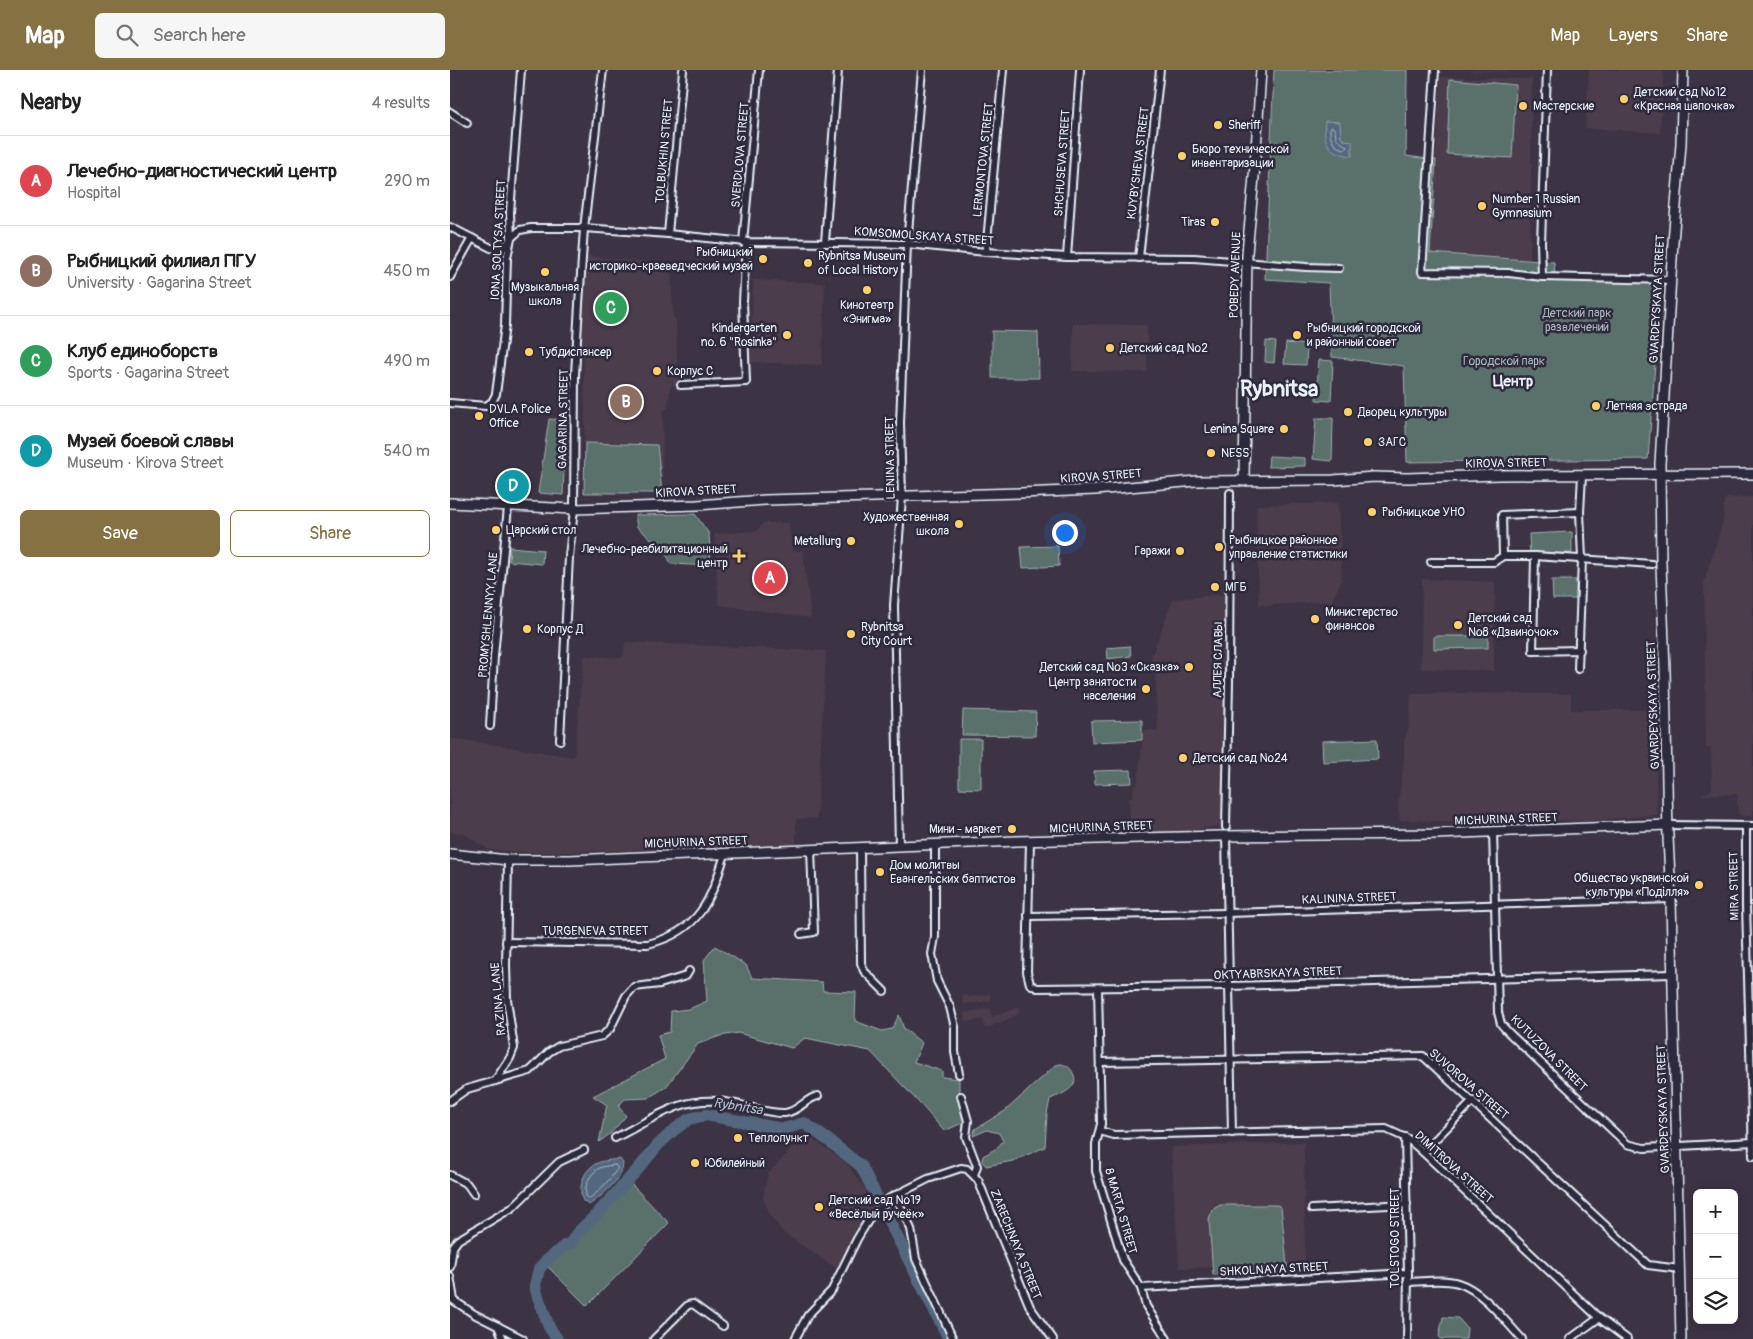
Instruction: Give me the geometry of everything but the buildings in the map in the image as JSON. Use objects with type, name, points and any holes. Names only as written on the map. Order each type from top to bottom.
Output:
[{"type":"street","name":"IONA SOLTYSA STREET","points":[[450,403],[486,406],[492,402],[496,394],[505,325],[507,258],[511,238],[510,212],[521,70]]},
{"type":"street","name":"GAGARINA STREET","points":[[560,740],[569,557],[574,509],[575,376],[584,228],[603,70]]},
{"type":"street","name":"TOLBUKHIN STREET","points":[[668,234],[683,70]]},
{"type":"street","name":"SVERDLOVA STREET","points":[[680,386],[746,382],[743,302],[745,242],[759,70]]},
{"type":"street","points":[[825,242],[838,70]]},
{"type":"street","name":"LENINA STREET","points":[[899,846],[894,605],[902,496],[900,423],[908,244],[922,70]]},
{"type":"street","name":"LERMONTOVA STREET","points":[[986,252],[1003,70]]},
{"type":"street","name":"SHCHUSEVA STREET","points":[[1067,257],[1080,70]]},
{"type":"street","name":"KUYBYSHEVA STREET","points":[[1139,258],[1160,70]]},
{"type":"street","name":"POBEDY AVENUE","points":[[1244,481],[1247,262],[1261,70]]},
{"type":"street","points":[[1435,70],[1422,272],[1509,273],[1542,277],[1671,280]]},
{"type":"street","points":[[1542,277],[1541,243],[1547,70]]},
{"type":"street","name":"GVARDEYSKAYA STREET","points":[[1681,1339],[1661,564],[1661,473],[1671,280],[1681,144],[1683,70]]},
{"type":"street","points":[[450,112],[466,123]]},
{"type":"street","points":[[450,227],[499,250],[507,258]]},
{"type":"street","name":"KOMSOMOLSKAYA STREET","points":[[511,238],[520,230],[531,228],[584,228],[745,242],[908,244],[986,252],[1067,257],[1194,258],[1339,268]]},
{"type":"street","points":[[450,277],[472,238]]},
{"type":"street","points":[[499,250],[505,247],[511,238]]},
{"type":"street","name":"KIROVA STREET","points":[[450,503],[574,509],[697,505],[765,500],[1020,494],[1095,490],[1196,481],[1661,473],[1753,474]]},
{"type":"street","points":[[1578,669],[1582,559],[1580,512],[1582,475]]},
{"type":"street","name":"АЛЛЕЯ СЛАВЫ","points":[[1230,493],[1230,684],[1226,832],[1232,1133]]},
{"type":"street","name":"PROMYSHLENNYY LANE","points":[[490,726],[495,646],[508,507]]},
{"type":"street","points":[[1503,556],[1502,515],[1580,512]]},
{"type":"street","points":[[1431,562],[1494,562],[1503,556],[1535,556],[1652,564]]},
{"type":"street","points":[[1535,556],[1534,651],[1580,650]]},
{"type":"street","name":"MICHURINA STREET","points":[[450,854],[508,860],[570,860],[1226,832],[1301,836],[1493,832],[1668,825],[1749,826]]},
{"type":"street","name":"MIRA STREET","points":[[1749,826],[1746,924],[1753,1156]]},
{"type":"street","name":"KUTUZOVA STREET","points":[[1493,832],[1498,1012],[1501,1024],[1627,1144],[1644,1148],[1753,1142]]},
{"type":"street","name":"OKTYABRSKAYA STREET","points":[[1030,841],[1027,972],[1031,986],[1037,988],[1229,986],[1672,974]]},
{"type":"street","points":[[935,845],[935,937],[932,954],[937,981],[950,1007],[955,1027],[955,1052],[959,1074]]},
{"type":"street","points":[[860,847],[861,963],[864,971],[884,991]]},
{"type":"street","points":[[801,934],[814,932],[811,849]]},
{"type":"street","name":"TURGENEVA STREET","points":[[506,942],[648,944],[667,939],[693,921],[703,909],[712,894],[725,854]]},
{"type":"street","name":"RAZINA LANE","points":[[495,1081],[510,1058],[514,1048],[507,999],[508,860]]},
{"type":"street","name":"KALININA STREET","points":[[1028,916],[1228,913],[1671,899]]},
{"type":"street","points":[[450,1100],[467,1089],[530,1071],[548,1052],[559,1046],[602,1036],[610,1029],[631,989],[637,986],[660,984],[676,980],[686,976],[689,971]]},
{"type":"street","name":"8 MARTA STREET","points":[[1098,988],[1100,1131],[1096,1144],[1096,1171],[1123,1260],[1141,1288],[1146,1306],[1167,1339]]},
{"type":"street","name":"SUVOROVA STREET","points":[[1100,1062],[1423,1056],[1648,1265],[1680,1268]]},
{"type":"street","points":[[616,1138],[672,1108],[691,1102],[708,1100],[787,1113],[798,1108],[813,1097],[818,1096]]},
{"type":"street","name":"ZARECHNAYA STREET","points":[[961,1096],[968,1121],[966,1137],[977,1166],[976,1178],[1030,1308],[1052,1339]]},
{"type":"street","points":[[1424,1152],[1473,1101]]},
{"type":"street","name":"DIMITROVA STREET","points":[[1100,1131],[1114,1135],[1386,1129],[1405,1137],[1424,1152],[1599,1318],[1627,1339]]},
{"type":"street","name":"TOLSTOGO STREET","points":[[1405,1137],[1408,1273],[1407,1339]]},
{"type":"street","points":[[450,1267],[453,1247],[458,1240],[512,1208],[559,1162],[584,1150]]},
{"type":"street","points":[[795,1339],[814,1308],[832,1290],[871,1216],[893,1197],[950,1170],[967,1169],[976,1178]]},
{"type":"street","points":[[450,1175],[467,1184],[474,1194]]},
{"type":"street","points":[[893,1197],[911,1230],[916,1259],[953,1339]]},
{"type":"street","points":[[1312,1209],[1407,1204]]},
{"type":"street","name":"SHKOLNAYA STREET","points":[[1141,1288],[1408,1273]]},
{"type":"street","points":[[450,1276],[452,1299],[523,1339]]},
{"type":"street","points":[[1407,1282],[1449,1281],[1459,1283],[1478,1293],[1522,1339]]},
{"type":"street","points":[[654,1339],[688,1306],[693,1304],[723,1326]]},
{"type":"street","points":[[1570,1339],[1599,1318]]},
{"type":"street","points":[[498,1326],[502,1339]]},
{"type":"shaded area","points":[[1446,70],[1535,70],[1535,72]]},
{"type":"shaded area","name":"Детский сад №12 «Красная шапочка»","points":[[1589,70],[1664,70],[1660,133],[1585,128]]},
{"type":"shaded area","name":"Number 1 Russian Gymnasium","points":[[1441,77],[1532,79],[1530,260],[1430,253]]},
{"type":"shaded area","points":[[586,256],[671,264],[673,319],[676,319],[678,386],[671,386],[667,409],[663,410],[662,493],[584,493],[585,410],[582,313]]},
{"type":"shaded area","name":"Kindergarten no. 6 \"Rosinka\"","points":[[753,280],[825,283],[822,365],[750,362]]},
{"type":"shaded area","name":"Детский сад №2","points":[[1073,324],[1147,325],[1147,372],[1072,371]]},
{"type":"shaded area","points":[[1753,497],[1753,816],[1741,816],[1738,813],[1737,794],[1699,795],[1712,790],[1711,748],[1706,748],[1704,582],[1723,521],[1724,501],[1722,501],[1728,498]]},
{"type":"shaded area","points":[[1338,503],[1342,579],[1332,601],[1259,606],[1256,505]]},
{"type":"shaded area","points":[[763,523],[789,523],[792,551],[803,551],[811,618],[719,605],[714,534],[757,531]]},
{"type":"shaded area","name":"Детский сад №8 «Дзвиночок»","points":[[1422,579],[1495,582],[1494,671],[1421,669]]},
{"type":"shaded area","points":[[1227,594],[1226,732],[1222,826],[1131,837],[1129,799],[1133,795],[1133,788],[1137,784],[1144,730],[1158,730],[1155,674],[1150,660],[1173,599]]},
{"type":"shaded area","points":[[625,642],[826,651],[817,818],[796,819],[796,845],[540,853],[489,850],[463,833],[450,832],[450,738],[574,757],[584,656],[623,658]]},
{"type":"shaded area","points":[[1411,694],[1571,694],[1571,710],[1654,710],[1657,815],[1588,821],[1553,820],[1495,823],[1400,821],[1398,806],[1404,760],[1404,740],[1409,728]]},
{"type":"shaded area","points":[[968,994],[968,997],[990,994],[991,1001],[963,1004],[962,995]]},
{"type":"shaded area","points":[[1019,1007],[1018,1015],[985,1029],[983,1019],[966,1022],[963,1013],[990,1008],[992,1017]]},
{"type":"shaded area","name":"Детский сад №19 «Весёлый ручеёк»","points":[[805,1134],[846,1162],[865,1189],[874,1216],[839,1270],[785,1234],[771,1217],[763,1198],[768,1174]]},
{"type":"shaded area","points":[[1304,1142],[1305,1267],[1179,1268],[1171,1147]]},
{"type":"green space","name":"Городской парк","points":[[1274,70],[1407,70],[1406,156],[1436,160],[1430,253],[1554,262],[1555,275],[1661,284],[1648,459],[1407,462],[1404,366],[1332,357],[1329,283],[1265,279]]},
{"type":"green space","points":[[1450,79],[1516,85],[1512,158],[1447,154]]},
{"type":"green space","points":[[992,331],[1038,332],[1039,378],[992,378]]},
{"type":"green space","points":[[1266,341],[1276,342],[1274,363],[1265,362]]},
{"type":"green space","points":[[1286,343],[1307,345],[1306,365],[1284,364]]},
{"type":"green space","points":[[1319,360],[1333,361],[1331,401],[1316,400]]},
{"type":"green space","points":[[1316,418],[1333,418],[1332,461],[1313,459]]},
{"type":"green space","points":[[549,419],[566,420],[563,495],[538,493]]},
{"type":"green space","points":[[585,443],[657,445],[662,493],[584,493]]},
{"type":"green space","points":[[1269,456],[1305,458],[1305,466],[1268,467]]},
{"type":"green space","points":[[695,514],[709,534],[711,566],[671,564],[661,548],[637,527],[635,515]]},
{"type":"green space","points":[[1572,532],[1572,553],[1530,554],[1529,534]]},
{"type":"green space","points":[[1058,546],[1059,566],[1023,568],[1021,547]]},
{"type":"green space","points":[[510,547],[543,550],[542,564],[509,561]]},
{"type":"green space","points":[[1552,580],[1576,580],[1576,599],[1553,599]]},
{"type":"green space","points":[[1434,636],[1488,636],[1488,648],[1434,649]]},
{"type":"green space","points":[[1130,646],[1131,656],[1108,659],[1107,648]]},
{"type":"green space","points":[[963,710],[1036,712],[1035,736],[962,735]]},
{"type":"green space","points":[[1142,720],[1142,740],[1092,742],[1091,721]]},
{"type":"green space","points":[[959,739],[981,739],[981,789],[959,788]]},
{"type":"green space","points":[[1377,739],[1378,759],[1323,762],[1322,741]]},
{"type":"green space","points":[[1131,770],[1132,783],[1095,784],[1094,771]]},
{"type":"green space","points":[[715,946],[746,965],[752,978],[822,982],[823,991],[856,992],[855,1021],[882,1031],[892,1029],[899,1015],[904,1029],[922,1043],[914,1062],[942,1071],[942,1077],[959,1079],[959,1104],[965,1122],[944,1131],[870,1051],[805,1038],[792,1048],[738,1033],[720,1036],[698,1044],[666,1087],[648,1098],[625,1099],[618,1106],[626,1116],[611,1133],[599,1142],[607,1105],[593,1096],[665,1059],[658,1035],[670,1032],[671,1011],[689,1009],[707,1001],[704,960]]},
{"type":"green space","points":[[1061,1064],[1071,1070],[1075,1078],[1072,1087],[1050,1099],[1045,1147],[1013,1161],[986,1166],[982,1161],[983,1156],[997,1148],[1003,1141],[999,1133],[987,1130],[973,1136],[975,1129],[1005,1111],[1056,1065]]},
{"type":"green space","points":[[631,1184],[669,1223],[587,1306],[548,1267]]},
{"type":"green space","points":[[1220,1205],[1277,1205],[1281,1207],[1288,1275],[1213,1275],[1209,1219],[1212,1210]]},
{"type":"green space","points":[[1443,1317],[1458,1318],[1467,1328],[1466,1339],[1441,1339],[1439,1336]]},
{"type":"water","points":[[1325,121],[1340,122],[1341,137],[1344,140],[1352,141],[1352,156],[1332,150],[1326,141]]},
{"type":"water","points":[[620,1159],[623,1163],[622,1169],[611,1187],[589,1205],[583,1201],[581,1190],[583,1178],[590,1168],[600,1162]]},
{"type":"waterway","name":"Rybnitsa","points":[[557,1339],[549,1327],[537,1294],[535,1285],[539,1269],[564,1246],[571,1243],[577,1233],[674,1130],[689,1119],[706,1115],[784,1129],[804,1123],[861,1166],[949,1339]]},
{"type":"place","name":"Детский сад №12 «Красная шапочка»","points":[[1624,99]]},
{"type":"place","name":"Мастерские","points":[[1523,106]]},
{"type":"place","name":"Sheriff","points":[[1218,125]]},
{"type":"place","name":"Бюро технической инвентаризации","points":[[1182,156]]},
{"type":"place","name":"Number 1 Russian Gymnasium","points":[[1482,206]]},
{"type":"place","name":"Tiras","points":[[1215,222]]},
{"type":"place","name":"Рыбницкий историко-краеведческий музей","points":[[763,259]]},
{"type":"place","name":"Rybnitsa Museum of Local History","points":[[808,263]]},
{"type":"place","name":"Музыкальная школа","points":[[545,272]]},
{"type":"place","name":"Кинотеатр «Энигма»","points":[[867,290]]},
{"type":"place","name":"Клуб единоборств","points":[[611,308]]},
{"type":"place","name":"Kindergarten no. 6 \"Rosinka\"","points":[[787,335]]},
{"type":"place","name":"Рыбницкий городской и районный совет","points":[[1297,335]]},
{"type":"place","name":"Детский сад №2","points":[[1110,348]]},
{"type":"place","name":"Тубдиспансер","points":[[529,352]]},
{"type":"place","name":"Корпус С","points":[[657,371]]},
{"type":"place","name":"Рыбницкий филиал ПГУ","points":[[626,402]]},
{"type":"place","name":"Летняя эстрада","points":[[1596,406]]},
{"type":"place","name":"Дворец культуры","points":[[1348,412]]},
{"type":"place","name":"DVLA Police Office","points":[[479,416]]},
{"type":"place","name":"Lenina Square","points":[[1284,429]]},
{"type":"place","name":"ЗАГС","points":[[1368,442]]},
{"type":"place","name":"NESS","points":[[1211,453]]},
{"type":"place","name":"Музей боевой славы","points":[[513,486]]},
{"type":"place","name":"Рыбницкое УНО","points":[[1372,512]]},
{"type":"place","name":"Художественная школа","points":[[959,524]]},
{"type":"place","name":"Царский стол","points":[[496,530]]},
{"type":"place","name":"Metallurg","points":[[851,541]]},
{"type":"place","name":"Рыбницкое районное управление статистики","points":[[1219,547]]},
{"type":"place","name":"Гаражи","points":[[1180,551]]},
{"type":"place","name":"Лечебно-реабилитационный центр","points":[[739,556]]},
{"type":"place","name":"Лечебно-диагностический центр","points":[[770,578]]},
{"type":"place","name":"МГБ","points":[[1215,587]]},
{"type":"place","name":"Министерство финансов","points":[[1315,619]]},
{"type":"place","name":"Детский сад №8 «Дзвиночок»","points":[[1458,625]]},
{"type":"place","name":"Корпус Д","points":[[527,629]]},
{"type":"place","name":"Rybnitsa City Court","points":[[851,634]]},
{"type":"place","name":"Детский сад №3 «Сказка»","points":[[1189,667]]},
{"type":"place","name":"Центр занятости населения","points":[[1146,689]]},
{"type":"place","name":"Детский сад №24","points":[[1183,758]]},
{"type":"place","name":"Мини - маркет","points":[[1012,829]]},
{"type":"place","name":"Дом молитвы Евангельских баптистов","points":[[880,872]]},
{"type":"place","name":"Общество украинской культуры «Поділля»","points":[[1699,885]]},
{"type":"place","name":"Теплопункт","points":[[738,1138]]},
{"type":"place","name":"Юбилейный","points":[[695,1163]]},
{"type":"place","name":"Детский сад №19 «Весёлый ручеёк»","points":[[819,1207]]},
{"type":"district","name":"Центр","points":[[1513,381]]},
{"type":"district","name":"Rybnitsa","points":[[1279,388]]},
{"type":"park label","name":"Детский парк развлечений","points":[[1577,320]]}]
